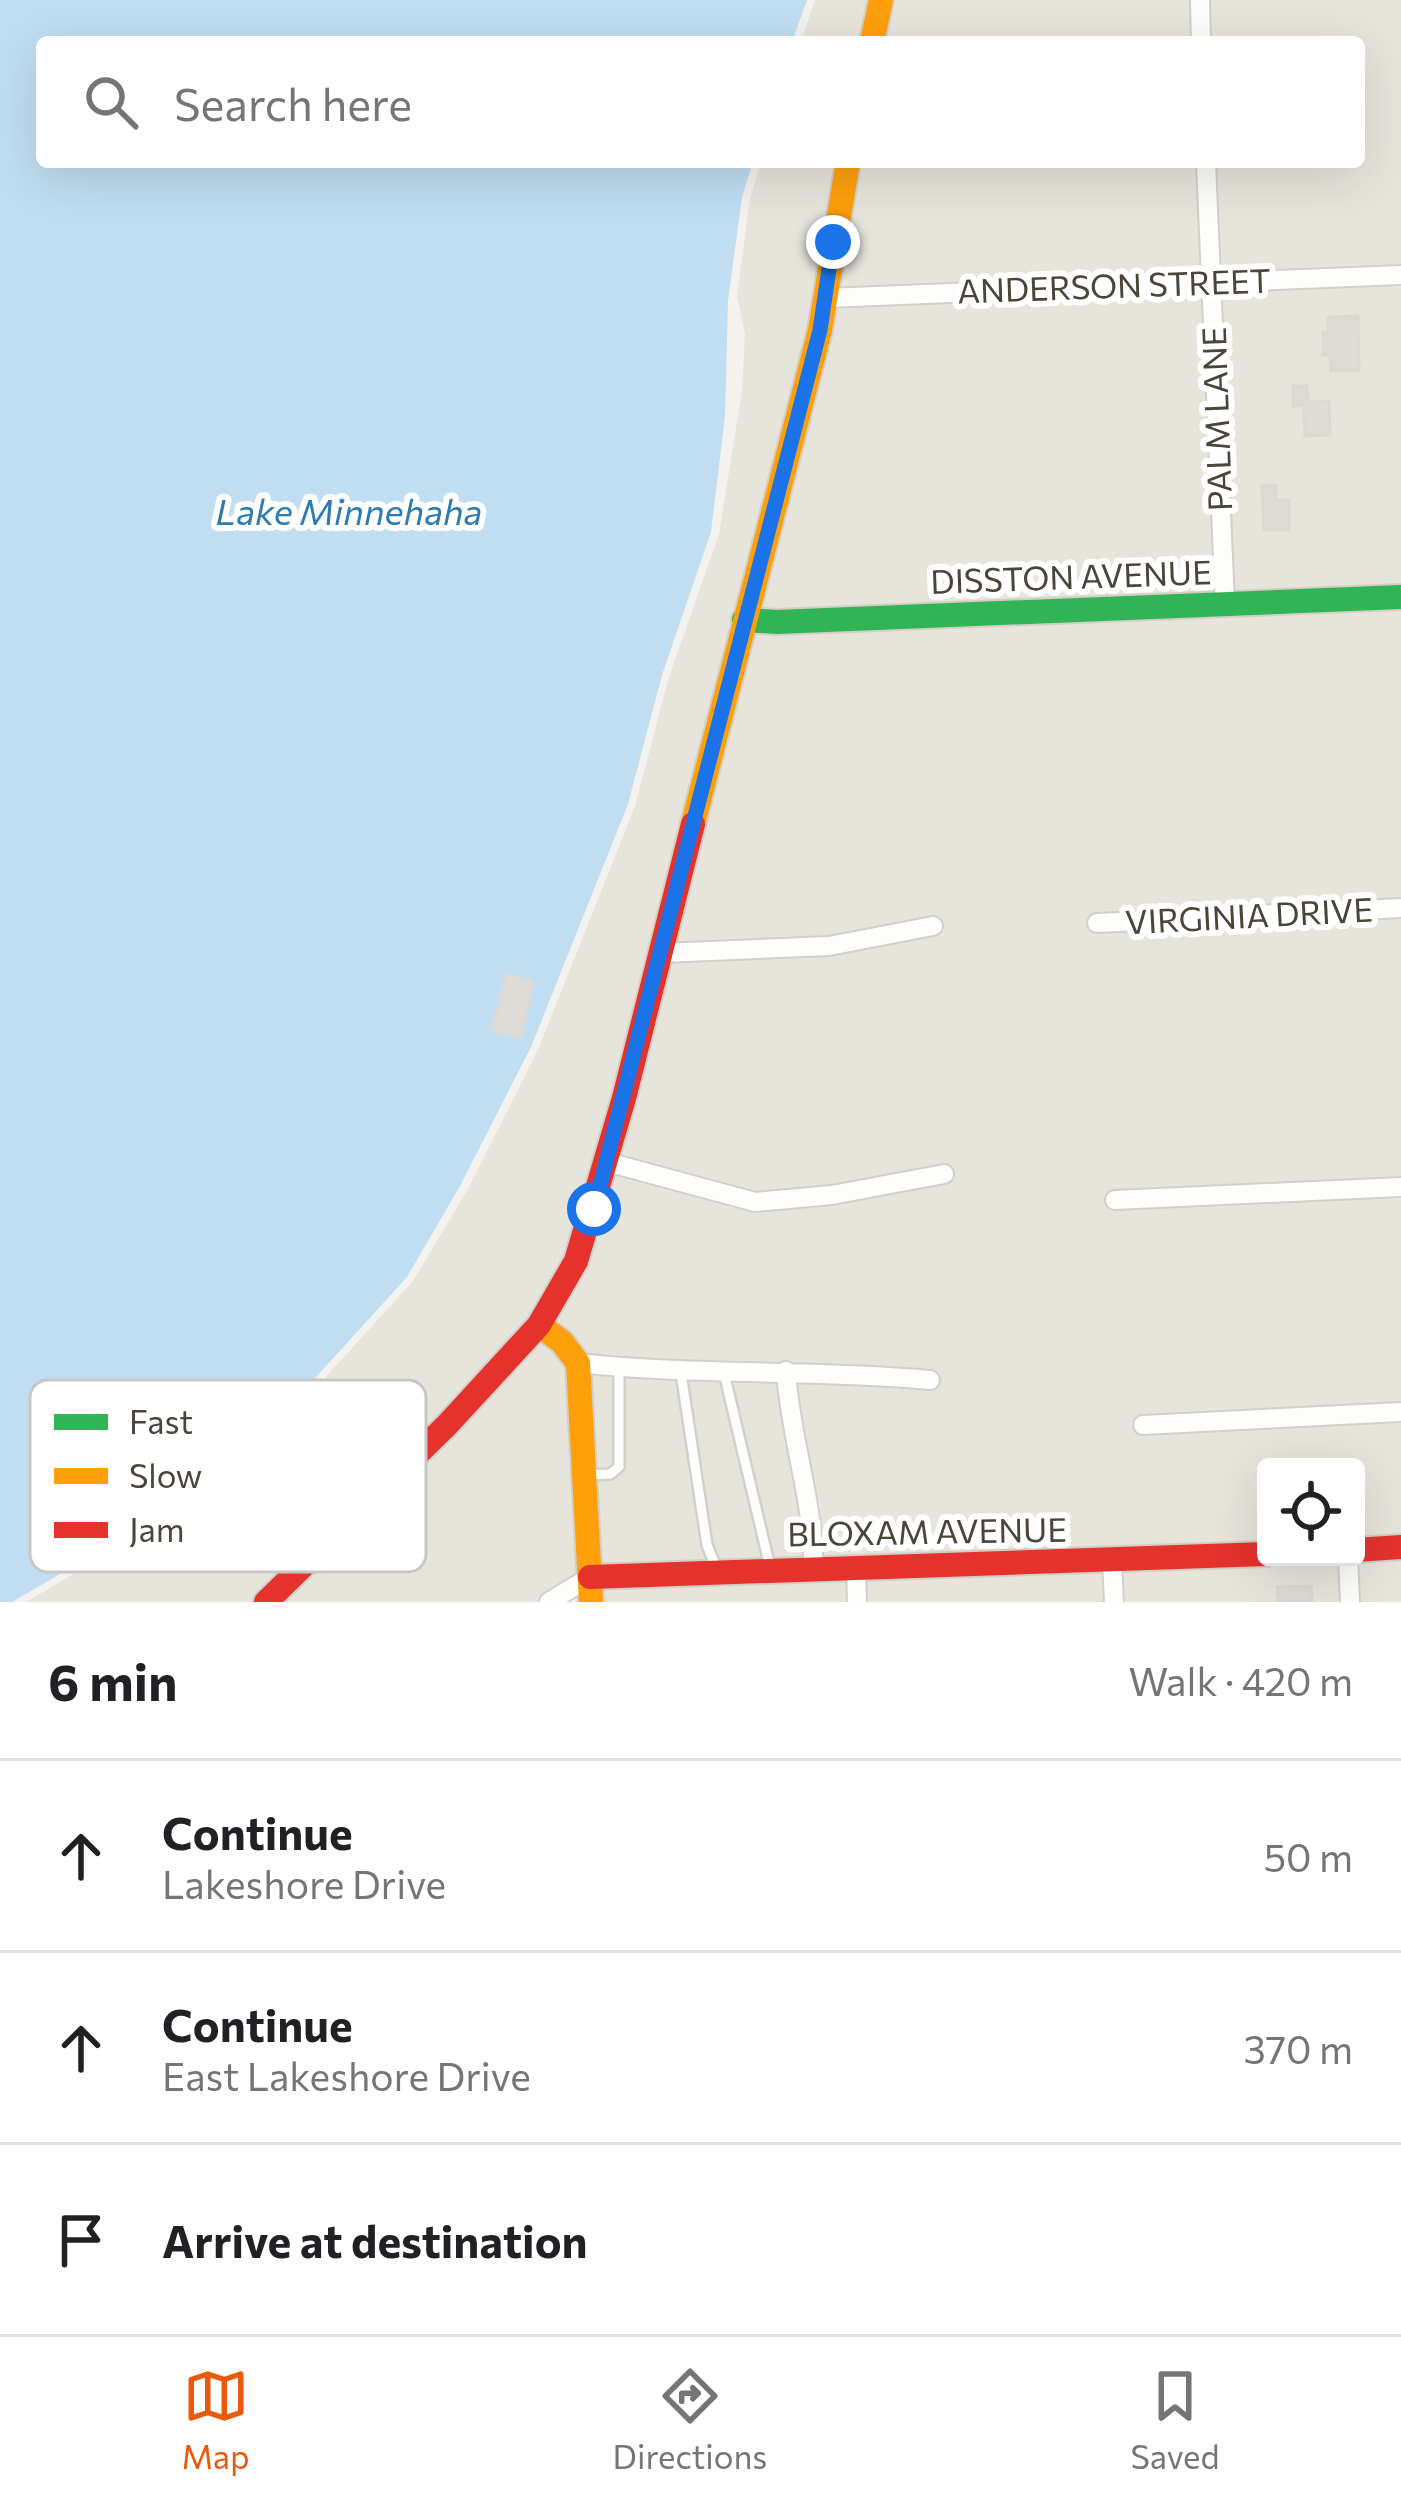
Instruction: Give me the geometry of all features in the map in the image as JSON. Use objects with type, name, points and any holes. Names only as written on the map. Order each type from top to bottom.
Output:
[{"type":"street","points":[[873,36],[880,0]]},
{"type":"street","points":[[1199,0],[1201,36]]},
{"type":"street","points":[[426,1446],[539,1325],[576,1261],[662,953],[827,298],[847,168]]},
{"type":"street","name":"PALM LANE","points":[[1206,168],[1225,604]]},
{"type":"street","name":"ANDERSON STREET","points":[[827,298],[1401,274]]},
{"type":"street","name":"DISSTON AVENUE","points":[[744,620],[1401,596]]},
{"type":"street","name":"VIRGINIA DRIVE","points":[[1097,923],[1401,908]]},
{"type":"street","points":[[662,953],[830,946],[933,926]]},
{"type":"street","points":[[607,1162],[755,1202],[832,1196],[944,1174]]},
{"type":"street","points":[[1115,1200],[1401,1187]]},
{"type":"street","points":[[539,1325],[562,1342],[578,1363],[590,1589],[549,1602]]},
{"type":"street","points":[[578,1363],[681,1372],[786,1371],[930,1380]]},
{"type":"street","points":[[786,1371],[796,1449],[811,1506],[813,1567]]},
{"type":"street","points":[[1143,1424],[1401,1412]]},
{"type":"street","points":[[1365,1549],[1401,1547]]},
{"type":"street","name":"BLOXAM AVENUE","points":[[590,1589],[719,1571],[1257,1554]]},
{"type":"street","points":[[1112,1561],[1114,1602]]},
{"type":"street","points":[[856,1565],[857,1602]]},
{"type":"street","points":[[1348,1566],[1350,1602]]},
{"type":"street","points":[[266,1602],[297,1572]]},
{"type":"lane","points":[[583,1475],[610,1474],[619,1467],[619,1367]]},
{"type":"lane","points":[[681,1372],[707,1545],[719,1571]]},
{"type":"lane","points":[[724,1373],[771,1569]]},
{"type":"shaded area","points":[[815,0],[871,0],[863,36],[803,36]]},
{"type":"shaded area","points":[[890,0],[1189,0],[1191,36],[882,36]]},
{"type":"shaded area","points":[[1208,0],[1401,0],[1401,266],[1221,274],[1214,168],[1365,168],[1365,36],[1209,36]]},
{"type":"shaded area","points":[[759,168],[837,168],[818,290],[653,952],[567,1258],[543,1304],[426,1433],[426,1380],[323,1380],[413,1281],[468,1189],[538,1050],[635,806],[669,677],[719,534],[742,391],[745,334],[737,296],[750,198]]},
{"type":"shaded area","points":[[856,168],[1196,168],[1203,275],[837,289]]},
{"type":"shaded area","points":[[1401,282],[1401,588],[1234,595],[1222,290]]},
{"type":"shaded area","points":[[1204,291],[1216,596],[755,612],[835,306]]},
{"type":"shaded area","points":[[1401,604],[1401,901],[1092,917],[1094,932],[1401,917],[1401,1179],[1108,1192],[1110,1208],[1401,1195],[1401,1407],[1134,1418],[1135,1433],[1401,1423],[1401,1539],[1365,1541],[1365,1458],[1257,1458],[1257,1546],[822,1558],[820,1505],[805,1447],[796,1380],[937,1388],[939,1372],[587,1356],[551,1323],[669,962],[831,954],[944,931],[939,916],[829,938],[673,946],[751,628]]},
{"type":"shaded area","points":[[540,1337],[569,1365],[580,1574],[536,1602],[280,1602],[309,1572],[426,1572],[426,1453]]},
{"type":"shaded area","points":[[588,1372],[665,1380],[777,1380],[787,1450],[802,1507],[804,1559],[598,1568]]},
{"type":"shaded area","points":[[1401,1555],[1401,1602],[1359,1602],[1357,1566],[1365,1566],[1365,1557]]},
{"type":"shaded area","points":[[1257,1563],[1338,1566],[1341,1602],[1122,1602],[1120,1569]]},
{"type":"shaded area","points":[[1102,1569],[1104,1602],[867,1602],[865,1573]]},
{"type":"shaded area","points":[[77,1572],[284,1572],[253,1602],[26,1602]]},
{"type":"shaded area","points":[[847,1574],[848,1602],[600,1602],[599,1584]]},
{"type":"water","name":"Lake Minnehaha","points":[[0,0],[807,0],[794,36],[36,36],[36,168],[751,168],[742,197],[728,301],[725,416],[711,532],[662,675],[628,804],[531,1047],[460,1186],[407,1277],[313,1380],[30,1380],[30,1572],[63,1572],[12,1602],[0,1602]]},
{"type":"building","points":[[1358,316],[1359,370],[1331,371],[1330,355],[1323,355],[1328,317]]},
{"type":"building","points":[[1293,386],[1307,386],[1308,402],[1329,401],[1330,435],[1305,436],[1304,405],[1293,406]]},
{"type":"building","points":[[1276,485],[1276,500],[1289,500],[1289,530],[1264,530],[1262,486]]},
{"type":"building","points":[[507,974],[533,981],[521,1038],[492,1031]]},
{"type":"building","points":[[1311,1586],[1312,1602],[1278,1602],[1277,1587]]},
{"type":"traffic: fast","points":[[744,620],[1401,597]]},
{"type":"traffic: slow","points":[[873,36],[881,0]]},
{"type":"traffic: slow","points":[[693,824],[820,330],[847,168]]},
{"type":"traffic: slow","points":[[539,1325],[562,1342],[578,1363],[591,1602]]},
{"type":"traffic: jam","points":[[426,1446],[539,1325],[576,1261],[624,1098],[693,824]]},
{"type":"traffic: jam","points":[[1365,1549],[1401,1547]]},
{"type":"traffic: jam","points":[[590,1577],[1257,1554]]},
{"type":"traffic: jam","points":[[266,1602],[297,1572]]},
{"type":"route","points":[[594,1209],[820,330],[833,242]]}]
